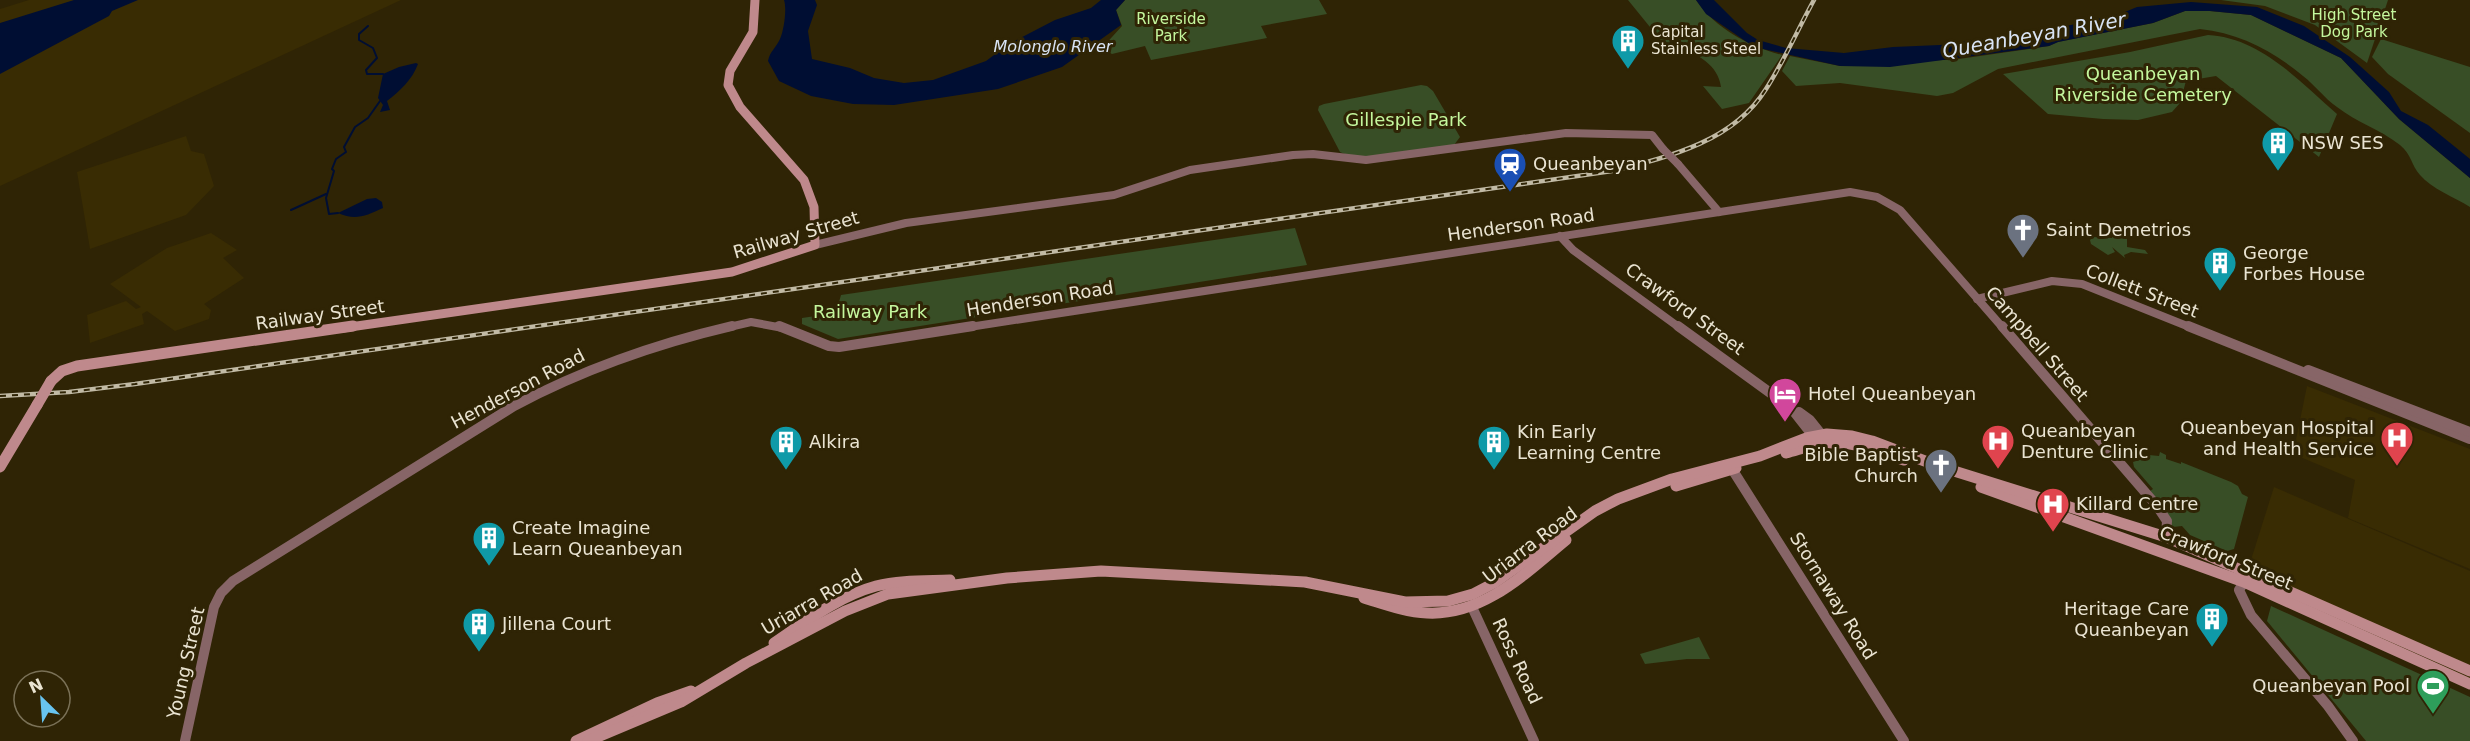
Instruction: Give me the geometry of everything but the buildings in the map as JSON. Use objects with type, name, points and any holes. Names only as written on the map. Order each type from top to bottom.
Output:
[{"type":"main road","points":[[755,0],[755,26],[750,39],[730,70],[728,89],[738,105],[788,156],[808,187],[815,214],[815,245]]},
{"type":"main road","name":"Railway Street","points":[[0,467],[51,381],[62,371],[77,366],[732,272],[815,245]]},
{"type":"main road","name":"Crawford Street","points":[[1820,438],[1846,435],[1866,440],[2083,517],[2243,576],[2470,671]]},
{"type":"main road","name":"Uriarra Road","points":[[1719,469],[1735,473],[1820,438]]},
{"type":"main road","name":"Uriarra Road","points":[[588,741],[681,702],[858,599],[888,594],[1007,578],[1101,571],[1326,584],[1411,613],[1447,612],[1470,601],[1494,596],[1584,526],[1609,510],[1719,469],[1820,438]]},
{"type":"main road","name":"Crawford Street","points":[[2083,517],[2166,537],[2470,684]]},
{"type":"main road","name":"Uriarra Road","points":[[576,741],[657,703],[716,681]]},
{"type":"street","name":"Railway Street","points":[[815,245],[906,223],[1114,195],[1190,170],[1293,155],[1313,154],[1366,160],[1566,133],[1652,135],[1719,212]]},
{"type":"street","name":"Henderson Road","points":[[221,593],[249,570],[514,406],[557,383],[599,365],[741,323],[778,326],[829,346],[838,347],[1860,191],[1887,200],[1919,231]]},
{"type":"street","name":"Campbell Street","points":[[1919,231],[2163,515],[2168,526],[2166,537]]},
{"type":"street","name":"Crawford Street","points":[[1560,236],[1573,250],[1791,408],[1820,438]]},
{"type":"street","name":"Collett Street","points":[[1977,299],[2052,281],[2076,283],[2291,366],[2316,379],[2470,439]]},
{"type":"street","name":"Collett Street","points":[[2291,366],[2318,373],[2470,432]]},
{"type":"street","name":"Stornaway Road","points":[[1735,473],[1904,741]]},
{"type":"street","points":[[2243,576],[2239,590],[2245,605],[2328,706],[2353,741]]},
{"type":"street","name":"Young Street","points":[[185,741],[214,607],[221,593]]},
{"type":"street","name":"Ross Road","points":[[1470,601],[1534,741]]},
{"type":"shaded area","points":[[29,0],[401,0],[0,186],[0,9]]},
{"type":"shaded area","points":[[186,136],[191,151],[204,154],[214,186],[186,215],[90,249],[77,172]]},
{"type":"shaded area","points":[[211,233],[237,250],[223,258],[244,278],[204,304],[211,310],[209,319],[175,331],[147,311],[142,314],[144,324],[90,343],[87,315],[126,301],[136,309],[141,307],[110,284],[167,248]]},
{"type":"shaded area","name":"Queanbeyan Hospital and Health Service","points":[[2307,386],[2470,449],[2470,569],[2348,518],[2355,480],[2293,454]]},
{"type":"shaded area","points":[[2274,487],[2470,571],[2470,683],[2244,582]]},
{"type":"green space","name":"Riverside Park","points":[[1125,0],[1319,0],[1327,14],[1261,26],[1267,38],[1151,60],[1145,46],[1112,54],[1102,48],[1122,26],[1116,10]]},
{"type":"green space","points":[[1628,0],[1696,0],[1723,28],[1757,47],[1782,55],[1749,103],[1722,109],[1703,86],[1721,87],[1716,72],[1711,66],[1679,46],[1667,48]]},
{"type":"green space","name":"High Street Dog Park","points":[[2221,0],[2388,0],[2367,63],[2315,25],[2265,6]]},
{"type":"green space","points":[[2185,11],[2251,15],[2341,58],[2399,119],[2470,178],[2470,207],[2425,180],[2400,145],[2344,112],[2292,67],[2268,51],[2242,39],[2214,31],[2200,29],[1998,69],[1953,93],[1937,96],[1840,83],[1796,86],[1782,71],[1790,56],[1840,66],[1959,59],[2049,46],[2058,42],[2153,23]]},
{"type":"green space","name":"Queanbeyan Riverside Cemetery","points":[[2208,35],[2245,44],[2262,53],[2293,75],[2337,114],[2319,157],[2216,76],[2186,81],[2180,103],[2172,112],[2138,120],[2048,114],[2003,74],[2130,52]]},
{"type":"green space","points":[[2381,39],[2470,67],[2470,133],[2388,74],[2372,57]]},
{"type":"green space","name":"Gillespie Park","points":[[1421,85],[1433,91],[1460,137],[1454,145],[1380,157],[1351,156],[1340,152],[1318,110],[1319,106],[1324,104]]},
{"type":"green space","name":"Railway Park","points":[[1295,228],[1307,265],[838,339],[802,324],[802,318],[836,313],[841,295]]},
{"type":"green space","points":[[2112,235],[2127,237],[2127,247],[2145,250],[2148,254],[2131,252],[2124,255],[2125,258],[2112,247],[2115,252],[2108,255],[2091,244],[2090,240],[2093,237],[2112,238]]},
{"type":"green space","points":[[2160,452],[2166,455],[2166,459],[2181,464],[2181,462],[2231,482],[2248,497],[2234,549],[2227,551],[2190,535],[2182,526],[2173,527],[2165,522],[2163,508],[2165,506],[2147,493],[2153,489],[2134,467],[2133,462],[2149,455],[2159,456]]},
{"type":"green space","points":[[2271,606],[2470,697],[2470,741],[2366,741],[2267,621]]},
{"type":"green space","points":[[1699,637],[1710,659],[1645,664],[1640,654]]},
{"type":"water","points":[[74,0],[138,0],[112,11],[109,16],[0,74],[0,23]]},
{"type":"water","name":"Molonglo River","points":[[784,0],[815,0],[817,5],[808,31],[812,59],[850,68],[874,78],[904,83],[933,80],[986,61],[1009,44],[1055,20],[1091,8],[1101,0],[1125,0],[1116,10],[1121,25],[1062,67],[998,89],[894,105],[853,104],[811,96],[779,81],[768,61],[783,30]]},
{"type":"water","name":"Queanbeyan River","points":[[1696,0],[1714,0],[1747,33],[1758,40],[1786,48],[1844,53],[1893,47],[1940,45],[2053,29],[2120,14],[2137,7],[2191,2],[2257,7],[2304,26],[2350,57],[2389,92],[2401,111],[2428,125],[2470,159],[2470,178],[2399,119],[2341,58],[2251,15],[2185,11],[2153,23],[2058,42],[2049,46],[1890,67],[1840,66],[1754,47],[1706,14]]},
{"type":"water","points":[[418,64],[409,80],[387,101],[390,110],[380,112],[383,105],[378,98],[383,74]]},
{"type":"water","points":[[376,198],[382,202],[383,208],[355,217],[338,213],[367,199]]},
{"type":"waterway","points":[[368,26],[359,34],[359,40],[373,48],[377,58],[366,70],[367,74],[383,74]]},
{"type":"waterway","points":[[338,213],[329,214],[326,198],[334,171],[332,169],[336,159],[346,152],[344,147],[355,127],[368,118],[380,101]]},
{"type":"waterway","points":[[291,210],[326,194]]},
{"type":"railway","points":[[0,396],[69,392],[135,384],[1612,171],[1655,160],[1698,145],[1718,135],[1736,122],[1766,89],[1814,0]]},
{"type":"place","name":"Capital Stainless Steel","points":[[1628,70]]},
{"type":"place","name":"NSW SES","points":[[2278,172]]},
{"type":"place","name":"Queanbeyan","points":[[1510,193]]},
{"type":"place","name":"Saint Demetrios","points":[[2023,259]]},
{"type":"place","name":"George Forbes House","points":[[2220,292]]},
{"type":"place","name":"Hotel Queanbeyan","points":[[1785,423]]},
{"type":"place","name":"Queanbeyan Hospital and Health Service","points":[[2397,467]]},
{"type":"place","name":"Queanbeyan Denture Clinic","points":[[1998,470]]},
{"type":"place","name":"Alkira","points":[[786,471]]},
{"type":"place","name":"Kin Early Learning Centre","points":[[1494,471]]},
{"type":"place","name":"Bible Baptist Church","points":[[1941,494]]},
{"type":"place","name":"Killard Centre","points":[[2053,533]]},
{"type":"place","name":"Create Imagine Learn Queanbeyan","points":[[489,567]]},
{"type":"place","name":"Heritage Care Queanbeyan","points":[[2212,648]]},
{"type":"place","name":"Jillena Court","points":[[479,653]]},
{"type":"place","name":"Queanbeyan Pool","points":[[2433,715]]}]
